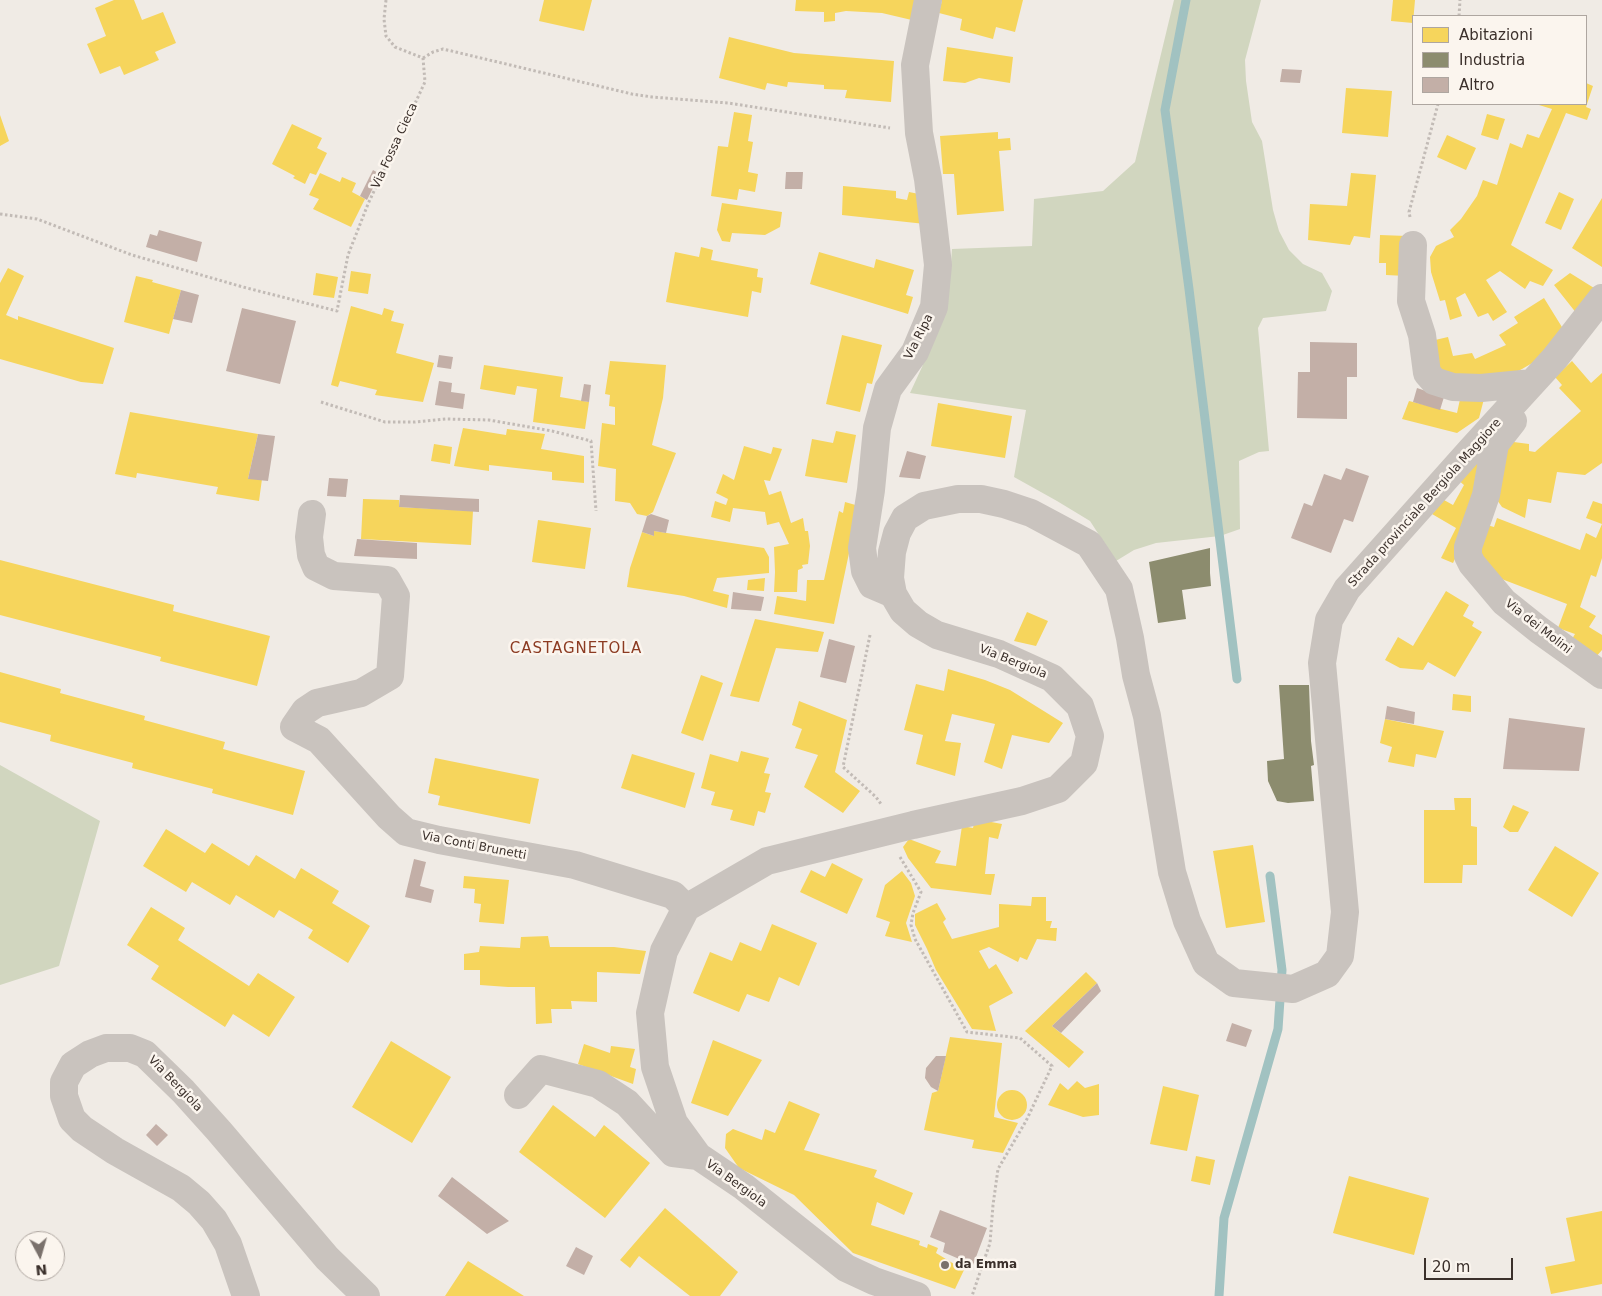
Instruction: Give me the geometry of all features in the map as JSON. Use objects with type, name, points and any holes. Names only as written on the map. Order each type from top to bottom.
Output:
[{"type":"street","name":"Via Ripa","points":[[893,594],[872,585],[865,571],[862,548],[871,490],[877,428],[888,389],[915,352],[934,307],[938,264],[928,178],[919,133],[915,65],[928,0]]},
{"type":"street","points":[[1413,245],[1411,301],[1422,335],[1427,373],[1434,381],[1453,387],[1481,388],[1532,383]]},
{"type":"street","name":"Strada provinciale Bergiola Maggiore","points":[[893,594],[890,578],[892,552],[897,533],[905,518],[924,506],[958,499],[981,499],[1004,504],[1031,513],[1089,544],[1119,589],[1136,675],[1147,716],[1172,872],[1187,921],[1206,962],[1234,983],[1293,989],[1327,974],[1340,956],[1345,912],[1322,663],[1329,620],[1347,589],[1555,358],[1602,298]]},
{"type":"street","name":"Via dei Molini","points":[[1532,383],[1531,395],[1526,404],[1495,444],[1486,495],[1468,547],[1468,556],[1472,564],[1504,602],[1539,630],[1602,675]]},
{"type":"street","name":"Via Conti Brunetti","points":[[312,514],[309,537],[311,555],[316,566],[334,576],[387,580],[396,596],[390,676],[361,692],[317,703],[304,711],[294,727],[319,740],[389,817],[406,832],[439,840],[575,865],[673,895],[686,908]]},
{"type":"street","name":"Via Bergiola","points":[[893,594],[904,611],[918,624],[937,635],[999,654],[1052,678],[1080,706],[1090,736],[1084,763],[1058,788],[1022,801],[883,832],[767,861],[686,908],[664,951],[650,1013],[655,1067],[674,1123],[698,1156],[744,1187],[846,1268],[874,1281],[917,1296]]},
{"type":"street","name":"Via Bergiola","points":[[246,1296],[228,1244],[214,1220],[199,1202],[181,1188],[82,1129],[72,1119],[64,1096],[64,1082],[73,1065],[90,1054],[106,1048],[130,1048],[145,1054],[183,1091],[219,1131],[327,1258],[366,1296]]},
{"type":"street","points":[[518,1095],[541,1069],[598,1084],[627,1103],[673,1153],[698,1156]]},
{"type":"path","points":[[386,0],[384,19],[386,36],[395,47],[408,54],[423,58],[433,52],[444,49],[632,94],[728,103],[919,133]]},
{"type":"path","points":[[1459,15],[1460,0]]},
{"type":"path","name":"Via Fossa Cieca","points":[[0,214],[37,219],[132,255],[337,311],[348,255],[354,238],[368,204],[426,82],[423,58]]},
{"type":"path","points":[[1413,245],[1409,212],[1438,105]]},
{"type":"path","points":[[321,402],[385,422],[446,419],[489,420],[552,431],[591,441],[596,511]]},
{"type":"path","points":[[870,635],[844,767],[883,806],[883,832],[906,865],[921,892],[913,913],[911,925],[915,939],[967,1032],[1020,1038],[1052,1066],[1026,1121],[998,1169],[990,1243],[972,1296]]},
{"type":"green space","points":[[1174,0],[1261,0],[1245,60],[1246,81],[1252,122],[1262,141],[1273,210],[1279,231],[1289,250],[1303,264],[1322,273],[1332,291],[1326,311],[1263,318],[1258,328],[1269,451],[1259,452],[1239,461],[1240,529],[1220,536],[1156,543],[1134,550],[1116,561],[1090,521],[1014,477],[1026,410],[910,393],[922,367],[949,289],[952,249],[1032,246],[1034,199],[1103,191],[1135,162]]},
{"type":"green space","points":[[0,765],[100,821],[59,966],[0,985]]},
{"type":"building: Abitazioni","points":[[114,0],[134,0],[142,20],[163,12],[176,43],[155,52],[159,60],[124,75],[120,66],[100,74],[87,44],[106,36],[95,8]]},
{"type":"building: Abitazioni","points":[[544,0],[592,0],[584,31],[539,21]]},
{"type":"building: Abitazioni","points":[[796,0],[920,0],[916,21],[882,13],[846,11],[835,13],[835,21],[824,22],[824,12],[795,11]]},
{"type":"building: Abitazioni","points":[[942,0],[1023,0],[1015,32],[996,27],[993,39],[960,30],[962,19],[939,13]]},
{"type":"building: Abitazioni","points":[[1393,0],[1415,0],[1412,23],[1391,21]]},
{"type":"building: Abitazioni","points":[[729,37],[794,53],[894,61],[891,102],[845,98],[847,90],[824,89],[824,85],[788,82],[787,87],[767,83],[765,90],[719,78]]},
{"type":"building: Abitazioni","points":[[947,47],[1013,57],[1010,83],[979,78],[965,83],[943,81]]},
{"type":"building: Abitazioni","points":[[1587,83],[1593,86],[1587,104]]},
{"type":"building: Abitazioni","points":[[1346,88],[1392,91],[1388,137],[1342,133]]},
{"type":"building: Abitazioni","points":[[1539,105],[1587,105],[1586,107],[1591,109],[1587,120],[1566,113],[1511,245],[1553,270],[1543,286],[1530,281],[1525,289],[1500,271],[1486,280],[1507,312],[1493,321],[1488,313],[1478,317],[1465,293],[1456,298],[1462,316],[1450,320],[1445,300],[1440,301],[1431,272],[1430,257],[1436,246],[1454,237],[1450,230],[1461,219],[1477,196],[1483,180],[1497,185],[1510,143],[1522,148],[1527,134],[1539,138],[1552,109]]},
{"type":"building: Abitazioni","points":[[734,112],[752,115],[748,141],[753,142],[748,172],[758,174],[755,192],[739,189],[737,200],[711,196],[718,146],[728,147]]},
{"type":"building: Abitazioni","points":[[1487,114],[1505,119],[1498,140],[1481,135]]},
{"type":"building: Abitazioni","points":[[0,115],[9,141],[0,146]]},
{"type":"building: Abitazioni","points":[[292,124],[322,138],[317,148],[327,153],[316,175],[310,173],[305,184],[293,178],[295,176],[272,164]]},
{"type":"building: Abitazioni","points":[[998,132],[998,139],[1010,138],[1011,150],[999,151],[1004,211],[957,215],[954,174],[943,174],[940,136]]},
{"type":"building: Abitazioni","points":[[1447,135],[1476,148],[1466,170],[1437,157]]},
{"type":"building: Abitazioni","points":[[320,173],[340,182],[342,177],[356,183],[352,192],[365,199],[351,227],[313,209],[319,199],[309,195]]},
{"type":"building: Abitazioni","points":[[1351,173],[1376,175],[1370,238],[1354,236],[1350,245],[1308,240],[1310,204],[1347,206]]},
{"type":"building: Abitazioni","points":[[843,186],[896,191],[896,198],[907,200],[909,192],[924,195],[925,224],[842,215]]},
{"type":"building: Abitazioni","points":[[1559,192],[1574,199],[1561,230],[1545,223]]},
{"type":"building: Abitazioni","points":[[1602,198],[1602,267],[1572,248]]},
{"type":"building: Abitazioni","points":[[722,203],[782,212],[780,227],[765,235],[732,233],[730,242],[722,241],[717,230]]},
{"type":"building: Abitazioni","points":[[1380,235],[1407,236],[1406,276],[1386,275],[1386,263],[1379,263]]},
{"type":"building: Abitazioni","points":[[701,247],[713,250],[711,260],[758,269],[757,277],[763,278],[761,293],[752,291],[748,317],[666,302],[675,252],[699,257]]},
{"type":"building: Abitazioni","points":[[819,252],[874,268],[876,259],[914,270],[906,295],[913,297],[908,314],[810,284]]},
{"type":"building: Abitazioni","points":[[8,268],[24,276],[6,315],[18,320],[18,316],[114,348],[103,384],[81,382],[0,359],[0,283]]},
{"type":"building: Abitazioni","points":[[351,271],[371,274],[368,294],[348,291]]},
{"type":"building: Abitazioni","points":[[316,273],[338,277],[334,298],[313,295]]},
{"type":"building: Abitazioni","points":[[1570,273],[1594,288],[1577,314],[1554,285]]},
{"type":"building: Abitazioni","points":[[136,276],[181,290],[169,334],[124,322]]},
{"type":"building: Abitazioni","points":[[1544,298],[1565,332],[1541,358],[1501,380],[1439,376],[1435,340],[1448,337],[1453,356],[1472,353],[1475,359],[1506,345],[1499,335],[1518,323],[1514,317]]},
{"type":"building: Abitazioni","points":[[351,306],[382,315],[384,308],[394,311],[391,321],[404,324],[396,353],[434,363],[423,402],[375,395],[377,390],[340,381],[338,387],[331,385]]},
{"type":"building: Abitazioni","points":[[842,335],[882,345],[872,384],[867,383],[860,412],[826,404]]},
{"type":"building: Abitazioni","points":[[610,361],[666,365],[663,398],[652,445],[676,453],[653,512],[647,516],[637,514],[630,503],[615,501],[616,469],[598,466],[602,423],[615,425],[615,407],[609,406],[610,395],[605,394]]},
{"type":"building: Abitazioni","points":[[1572,361],[1591,383],[1602,373],[1602,463],[1585,475],[1557,472],[1551,503],[1528,499],[1525,518],[1502,507],[1497,500],[1506,441],[1529,444],[1529,451],[1535,452],[1581,411],[1559,388],[1562,385],[1555,377]]},
{"type":"building: Abitazioni","points":[[484,365],[563,377],[560,397],[589,402],[585,429],[533,422],[537,389],[517,386],[515,395],[480,389]]},
{"type":"building: Abitazioni","points":[[1462,390],[1485,395],[1479,418],[1457,433],[1402,419],[1409,401],[1457,413]]},
{"type":"building: Abitazioni","points":[[938,403],[1012,416],[1005,458],[931,446]]},
{"type":"building: Abitazioni","points":[[130,412],[258,434],[248,479],[262,479],[259,501],[216,494],[218,487],[137,473],[136,478],[115,474]]},
{"type":"building: Abitazioni","points":[[463,428],[506,435],[507,429],[545,434],[541,449],[584,456],[584,483],[552,480],[552,472],[489,465],[489,471],[454,466]]},
{"type":"building: Abitazioni","points":[[836,431],[856,435],[847,483],[805,476],[812,439],[833,443]]},
{"type":"building: Abitazioni","points":[[434,444],[452,447],[450,464],[431,461]]},
{"type":"building: Abitazioni","points":[[744,446],[771,454],[773,447],[782,449],[770,481],[764,480],[769,495],[781,491],[791,523],[803,518],[805,531],[808,531],[810,546],[808,564],[802,565],[803,568],[798,570],[797,592],[774,592],[774,547],[789,544],[779,522],[767,525],[765,512],[733,508],[730,522],[711,517],[715,501],[726,505],[728,499],[716,493],[723,474],[734,480]]},
{"type":"building: Abitazioni","points":[[1481,453],[1476,514],[1453,563],[1441,558],[1456,528],[1432,514],[1444,500],[1453,505],[1464,485],[1458,480]]},
{"type":"building: Abitazioni","points":[[363,499],[399,500],[399,507],[473,511],[471,545],[361,539]]},
{"type":"building: Abitazioni","points":[[1593,501],[1602,504],[1602,524],[1586,518]]},
{"type":"building: Abitazioni","points":[[845,502],[859,506],[834,624],[774,614],[777,596],[806,601],[807,580],[824,580],[839,511],[843,513]]},
{"type":"building: Abitazioni","points":[[1497,518],[1580,550],[1586,533],[1596,538],[1602,524],[1602,558],[1596,577],[1591,575],[1580,607],[1596,616],[1589,627],[1602,635],[1602,650],[1594,659],[1569,644],[1575,634],[1558,628],[1567,604],[1499,578],[1481,560],[1479,541],[1487,525],[1494,527]]},
{"type":"building: Abitazioni","points":[[538,520],[591,528],[585,569],[532,562]]},
{"type":"building: Abitazioni","points":[[654,531],[764,548],[769,557],[769,573],[717,578],[713,591],[729,595],[727,608],[684,596],[627,587],[630,568],[642,532],[654,536]]},
{"type":"building: Abitazioni","points":[[0,560],[174,605],[173,611],[270,636],[257,686],[160,661],[161,657],[0,615]]},
{"type":"building: Abitazioni","points":[[765,578],[764,591],[747,590],[748,580]]},
{"type":"building: Abitazioni","points":[[1446,591],[1469,605],[1463,616],[1474,622],[1472,626],[1482,632],[1455,677],[1428,662],[1423,670],[1400,668],[1385,660],[1398,637],[1413,646]]},
{"type":"building: Abitazioni","points":[[1027,612],[1048,621],[1036,646],[1014,641]]},
{"type":"building: Abitazioni","points":[[755,619],[824,632],[818,652],[776,648],[759,702],[730,696]]},
{"type":"building: Abitazioni","points":[[948,669],[1010,690],[1063,723],[1049,743],[1012,735],[1002,769],[984,762],[995,724],[952,714],[945,741],[961,743],[955,776],[916,764],[923,735],[904,730],[916,684],[944,691]]},
{"type":"building: Abitazioni","points":[[0,672],[61,689],[60,693],[145,716],[144,720],[225,742],[223,749],[305,771],[293,815],[212,793],[213,789],[132,768],[133,763],[50,741],[51,735],[0,722]]},
{"type":"building: Abitazioni","points":[[701,675],[723,683],[703,741],[681,733]]},
{"type":"building: Abitazioni","points":[[1453,694],[1471,696],[1471,712],[1452,710]]},
{"type":"building: Abitazioni","points":[[799,701],[847,720],[835,772],[860,791],[843,813],[804,787],[818,755],[795,748],[802,729],[792,725]]},
{"type":"building: Abitazioni","points":[[1385,719],[1444,731],[1436,758],[1416,754],[1414,767],[1388,762],[1392,747],[1380,743]]},
{"type":"building: Abitazioni","points":[[741,751],[769,758],[764,773],[770,774],[765,792],[771,793],[765,813],[758,811],[754,826],[730,820],[733,810],[711,805],[715,792],[701,788],[710,754],[738,762]]},
{"type":"building: Abitazioni","points":[[632,754],[695,773],[685,808],[621,788]]},
{"type":"building: Abitazioni","points":[[435,758],[539,779],[530,824],[438,805],[440,796],[428,793]]},
{"type":"building: Abitazioni","points":[[1454,798],[1471,798],[1471,826],[1477,827],[1477,865],[1463,865],[1462,883],[1424,883],[1424,810],[1455,810]]},
{"type":"building: Abitazioni","points":[[1513,805],[1529,812],[1518,832],[1510,832],[1503,827]]},
{"type":"building: Abitazioni","points":[[975,819],[1002,824],[998,839],[989,837],[985,874],[995,874],[991,895],[931,888],[908,858],[903,847],[909,839],[941,851],[935,863],[956,866],[962,826],[973,828]]},
{"type":"building: Abitazioni","points":[[166,829],[205,853],[212,843],[249,866],[256,855],[295,879],[301,868],[339,891],[332,903],[370,926],[348,963],[308,938],[313,930],[279,910],[274,918],[236,895],[230,905],[192,882],[186,892],[143,866]]},
{"type":"building: Abitazioni","points":[[1253,845],[1265,922],[1226,928],[1213,851]]},
{"type":"building: Abitazioni","points":[[1555,846],[1599,873],[1572,917],[1528,890]]},
{"type":"building: Abitazioni","points":[[832,863],[863,879],[847,914],[800,892],[811,870],[825,877]]},
{"type":"building: Abitazioni","points":[[902,871],[911,883],[915,896],[906,923],[912,942],[885,936],[890,922],[876,917],[885,885]]},
{"type":"building: Abitazioni","points":[[464,876],[509,880],[504,924],[479,922],[481,904],[474,903],[475,889],[463,888]]},
{"type":"building: Abitazioni","points":[[1032,897],[1046,897],[1046,921],[1052,921],[1050,928],[1057,928],[1056,941],[1037,939],[1027,960],[1020,957],[1018,962],[989,947],[979,951],[989,969],[996,964],[1013,993],[989,1006],[996,1031],[972,1029],[936,970],[915,925],[915,914],[937,903],[946,919],[943,922],[952,939],[999,927],[999,904],[1031,906]]},
{"type":"building: Abitazioni","points":[[151,907],[185,928],[178,940],[249,986],[258,973],[295,997],[269,1037],[233,1014],[225,1027],[151,979],[159,966],[127,945]]},
{"type":"building: Abitazioni","points":[[772,924],[817,943],[799,986],[779,977],[769,1002],[747,994],[739,1012],[693,993],[710,952],[732,961],[740,942],[761,951]]},
{"type":"building: Abitazioni","points":[[548,936],[550,947],[614,947],[646,951],[640,974],[597,972],[597,1002],[571,1001],[572,1009],[551,1009],[552,1023],[536,1024],[535,987],[480,985],[480,970],[464,970],[464,954],[479,952],[480,946],[520,948],[521,937]]},
{"type":"building: Abitazioni","points":[[1086,972],[1097,983],[1052,1026],[1084,1052],[1069,1068],[1025,1031]]},
{"type":"building: Abitazioni","points":[[950,1037],[1002,1043],[994,1117],[1018,1123],[1003,1153],[972,1148],[974,1140],[924,1130],[932,1093],[938,1091]]},
{"type":"building: Abitazioni","points":[[713,1040],[762,1060],[728,1116],[691,1103]]},
{"type":"building: Abitazioni","points":[[391,1041],[451,1077],[412,1143],[352,1107]]},
{"type":"building: Abitazioni","points":[[584,1044],[610,1053],[611,1046],[635,1049],[630,1067],[636,1069],[633,1084],[578,1064]]},
{"type":"building: Abitazioni","points":[[1077,1081],[1085,1088],[1099,1084],[1099,1115],[1083,1117],[1048,1105],[1060,1083],[1068,1090]]},
{"type":"building: Abitazioni","points":[[1163,1086],[1199,1095],[1187,1151],[1150,1144]]},
{"type":"building: Abitazioni","points":[[1012,1090],[1023,1094],[1027,1105],[1023,1116],[1012,1120],[1001,1116],[997,1105],[1001,1094]]},
{"type":"building: Abitazioni","points":[[789,1101],[820,1114],[804,1150],[877,1170],[874,1177],[913,1193],[904,1215],[877,1202],[871,1225],[920,1241],[919,1245],[927,1248],[928,1244],[938,1248],[936,1253],[964,1270],[955,1289],[853,1253],[794,1195],[739,1168],[725,1148],[726,1134],[733,1129],[762,1140],[765,1129],[775,1133]]},
{"type":"building: Abitazioni","points":[[553,1105],[595,1137],[604,1125],[650,1163],[605,1218],[519,1152]]},
{"type":"building: Abitazioni","points":[[1196,1156],[1215,1160],[1210,1185],[1191,1181]]},
{"type":"building: Abitazioni","points":[[1349,1176],[1429,1198],[1414,1255],[1333,1233]]},
{"type":"building: Abitazioni","points":[[665,1208],[738,1272],[720,1296],[690,1296],[639,1256],[630,1268],[620,1260]]},
{"type":"building: Abitazioni","points":[[1602,1211],[1602,1284],[1551,1294],[1545,1267],[1575,1261],[1566,1218]]},
{"type":"building: Abitazioni","points":[[468,1261],[524,1296],[445,1296]]},
{"type":"building: Industria","points":[[1210,548],[1211,586],[1182,590],[1186,619],[1158,623],[1149,562]]},
{"type":"building: Industria","points":[[1279,685],[1309,685],[1314,765],[1311,766],[1314,801],[1288,803],[1277,801],[1268,781],[1267,761],[1284,759]]},
{"type":"building: Altro","points":[[1282,69],[1302,70],[1300,83],[1280,82]]},
{"type":"building: Altro","points":[[373,170],[380,174],[367,200],[360,196]]},
{"type":"building: Altro","points":[[786,172],[803,172],[802,189],[785,189]]},
{"type":"building: Altro","points":[[159,230],[202,242],[197,262],[146,247],[150,234],[157,236]]},
{"type":"building: Altro","points":[[181,290],[199,295],[192,323],[173,319]]},
{"type":"building: Altro","points":[[242,308],[296,321],[280,384],[226,371]]},
{"type":"building: Altro","points":[[1310,342],[1357,343],[1357,377],[1347,377],[1347,419],[1297,418],[1298,372],[1310,372]]},
{"type":"building: Altro","points":[[439,355],[453,357],[451,369],[437,367]]},
{"type":"building: Altro","points":[[439,381],[452,383],[451,392],[465,394],[463,409],[435,405]]},
{"type":"building: Altro","points":[[584,384],[591,385],[589,402],[581,401]]},
{"type":"building: Altro","points":[[1417,388],[1444,397],[1440,410],[1413,402]]},
{"type":"building: Altro","points":[[258,434],[275,436],[268,481],[248,479]]},
{"type":"building: Altro","points":[[907,451],[926,456],[920,479],[899,477]]},
{"type":"building: Altro","points":[[1346,468],[1369,476],[1353,522],[1344,519],[1331,553],[1291,538],[1304,503],[1312,506],[1324,474],[1341,480]]},
{"type":"building: Altro","points":[[329,478],[348,479],[346,497],[327,496]]},
{"type":"building: Altro","points":[[400,495],[479,499],[479,512],[399,507]]},
{"type":"building: Altro","points":[[651,514],[669,520],[666,533],[654,531],[654,536],[642,532],[647,516]]},
{"type":"building: Altro","points":[[357,539],[417,543],[417,559],[354,556]]},
{"type":"building: Altro","points":[[733,592],[764,597],[761,611],[731,609]]},
{"type":"building: Altro","points":[[829,639],[855,646],[846,683],[820,677]]},
{"type":"building: Altro","points":[[1387,706],[1415,712],[1414,724],[1385,719]]},
{"type":"building: Altro","points":[[1509,718],[1585,728],[1579,771],[1503,769]]},
{"type":"building: Altro","points":[[414,859],[426,862],[420,886],[434,890],[431,903],[405,897]]},
{"type":"building: Altro","points":[[1097,983],[1101,991],[1061,1033],[1052,1026]]},
{"type":"building: Altro","points":[[1232,1023],[1252,1030],[1246,1047],[1226,1041]]},
{"type":"building: Altro","points":[[936,1056],[946,1056],[938,1091],[931,1087],[925,1078],[926,1068]]},
{"type":"building: Altro","points":[[156,1124],[168,1135],[157,1146],[146,1135]]},
{"type":"building: Altro","points":[[452,1177],[509,1221],[487,1234],[438,1196]]},
{"type":"building: Altro","points":[[940,1210],[987,1228],[973,1265],[943,1252],[945,1243],[930,1237]]},
{"type":"building: Altro","points":[[576,1247],[593,1256],[584,1275],[566,1266]]},
{"type":"waterway","points":[[1186,0],[1165,110],[1237,679]]},
{"type":"waterway","points":[[1219,1296],[1224,1218],[1278,1029],[1282,970],[1270,876]]},
{"type":"place","name":"da Emma","points":[[945,1265]]},
{"type":"district","name":"CASTAGNETOLA","points":[[576,649]]}]
